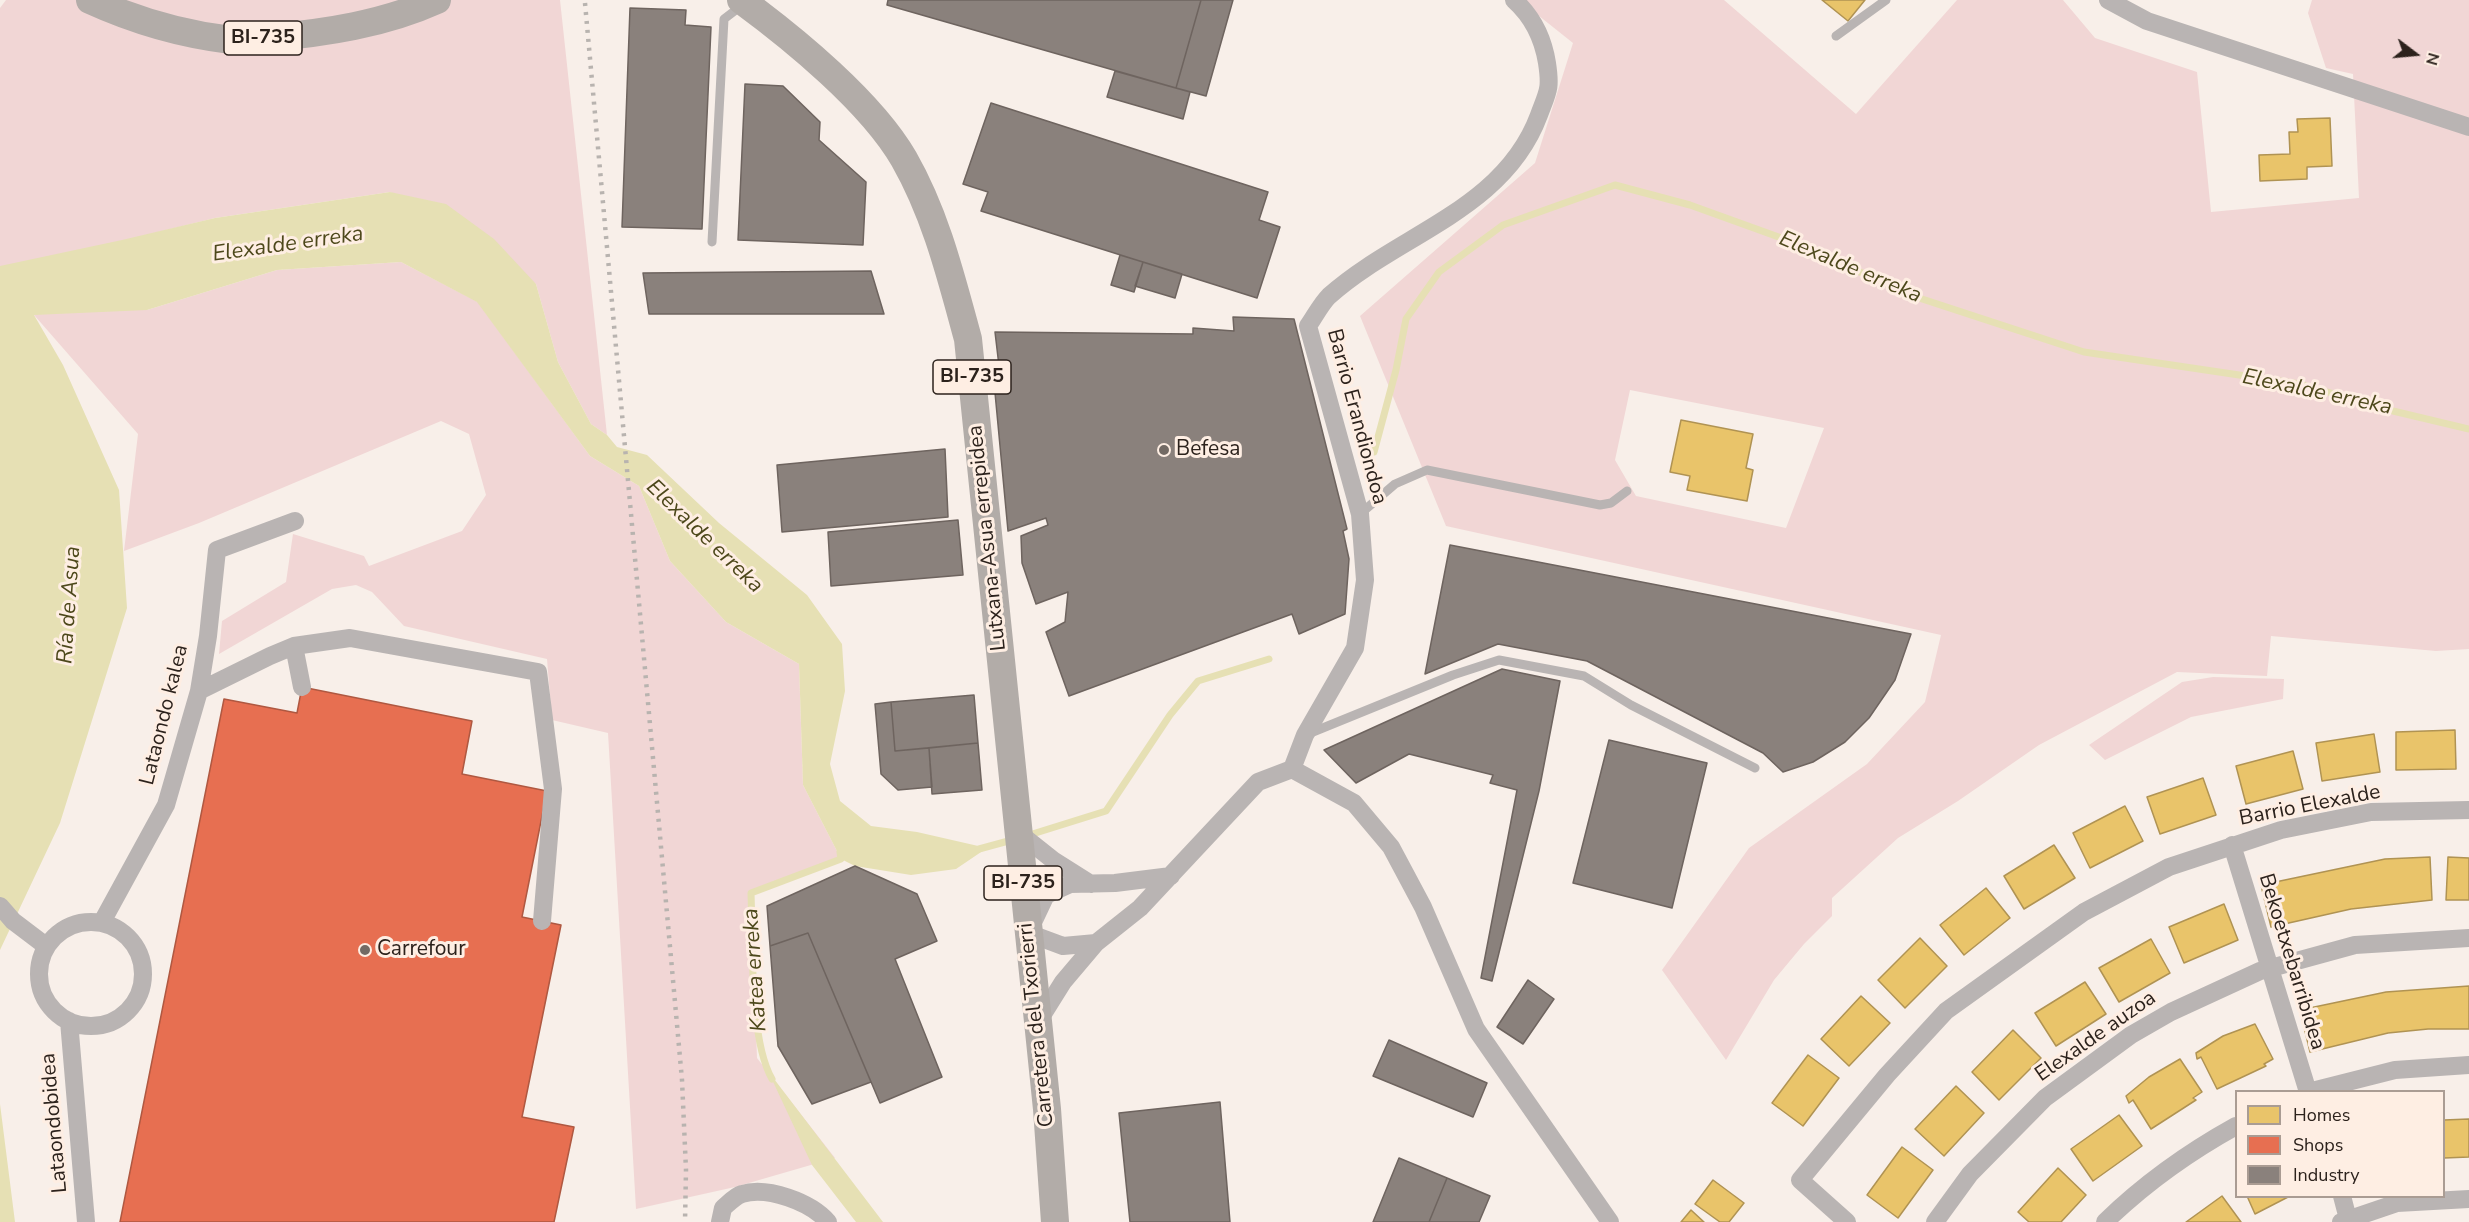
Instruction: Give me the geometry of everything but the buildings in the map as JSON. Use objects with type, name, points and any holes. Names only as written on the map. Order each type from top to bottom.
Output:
[{"type":"main road","name":"BI-735","points":[[90,0],[129,18],[176,31],[234,40],[349,28],[420,8],[437,0]]},
{"type":"main road","name":"Lutxana-Asua errepidea","points":[[743,1],[803,50],[869,113],[903,158],[940,238],[968,339],[1018,833]]},
{"type":"main road","name":"Carretera del Txorierri","points":[[1018,833],[1055,1220]]},
{"type":"street","name":"Barrio Erandiondoa","points":[[1292,769],[1305,735],[1355,648],[1365,580],[1360,514],[1308,326],[1328,297],[1370,267],[1456,214],[1481,194],[1508,167],[1533,132],[1550,86],[1544,46],[1529,13],[1514,0]]},
{"type":"street","points":[[2108,0],[2147,21],[2469,127]]},
{"type":"street","name":"Lataondo kalea","points":[[102,922],[166,804],[199,691],[208,636],[217,550],[295,521]]},
{"type":"street","points":[[199,691],[294,646],[350,638],[538,672],[553,789],[542,921]]},
{"type":"street","points":[[294,646],[302,687]]},
{"type":"street","points":[[1037,1024],[1063,982],[1096,943],[1140,908],[1258,782],[1292,769],[1354,803],[1392,847],[1423,907],[1476,1029],[1605,1220]]},
{"type":"street","name":"Barrio Elexalde","points":[[2232,845],[2281,830],[2371,812],[2469,810]]},
{"type":"street","points":[[1018,833],[1053,860],[1091,884]]},
{"type":"street","points":[[1846,1222],[1800,1180],[1887,1075],[1946,1011],[2084,912],[2169,867],[2232,845]]},
{"type":"street","name":"Bekoetxebarribidea","points":[[2232,845],[2307,1090]]},
{"type":"street","points":[[1096,943],[1063,946],[1028,933],[1046,895],[1070,884],[1171,876]]},
{"type":"street","points":[[0,906],[13,921],[46,946]]},
{"type":"street","points":[[86,921],[102,922],[117,929],[130,939],[139,954],[143,970],[142,986],[135,1001],[126,1012],[113,1021],[98,1025],[84,1025],[69,1021],[55,1011],[45,997],[39,980],[40,963],[46,946],[57,934],[70,926],[86,921]]},
{"type":"street","name":"Elexalde auzoa","points":[[1935,1222],[1970,1174],[2045,1098],[2131,1035],[2171,1012],[2241,978],[2355,945],[2469,938]]},
{"type":"street","name":"Lataondobidea","points":[[69,1021],[86,1222]]},
{"type":"street","points":[[2316,1090],[2395,1070],[2469,1065]]},
{"type":"street","points":[[2105,1222],[2123,1204],[2198,1147],[2235,1127]]},
{"type":"street","points":[[720,1222],[723,1208],[741,1194],[771,1193],[803,1202],[828,1222]]},
{"type":"street","points":[[2342,1198],[2344,1220],[2397,1203],[2469,1199]]},
{"type":"lane","points":[[1836,36],[1886,0]]},
{"type":"lane","points":[[712,242],[724,19],[743,1]]},
{"type":"lane","points":[[1360,514],[1395,484],[1427,470],[1600,505],[1611,504],[1627,491]]},
{"type":"lane","points":[[1305,735],[1453,675],[1499,660],[1584,676],[1631,705],[1755,768]]},
{"type":"shaded area","points":[[6,0],[560,0],[607,435],[591,424],[558,362],[536,284],[390,192],[215,218],[122,241],[147,310],[277,270],[401,262],[478,302],[590,456],[639,486],[670,561],[726,622],[799,664],[803,785],[841,859],[751,894],[757,1058],[835,1158],[735,1187],[636,1209],[608,733],[552,720],[547,659],[404,626],[372,592],[356,585],[332,589],[219,654],[222,621],[286,582],[293,534],[364,556],[369,566],[462,531],[486,495],[469,434],[441,421],[199,523],[124,551],[138,434],[0,276],[0,8]]},
{"type":"shaded area","points":[[1519,0],[1724,0],[1856,114],[1957,0],[2063,0],[2095,38],[2197,72],[2211,212],[2359,198],[2353,74],[2326,68],[2308,13],[2312,0],[2469,0],[2469,649],[2436,651],[2271,636],[2267,676],[2177,672],[2039,745],[1958,801],[1898,838],[1832,898],[1832,916],[1804,944],[1774,980],[1726,1060],[1662,970],[1749,848],[1867,764],[1925,702],[1941,635],[1446,526],[1360,316],[1535,163],[1573,43]],"holes":[[[1630,390],[1824,428],[1786,528],[1636,496],[1615,460]]]},
{"type":"shaded area","points":[[2213,677],[2284,679],[2283,699],[2191,717],[2105,760],[2089,745],[2182,682]]},
{"type":"water","name":"Ría de Asua","points":[[390,192],[446,204],[494,239],[536,284],[558,362],[591,424],[607,435],[617,447],[647,455],[719,523],[807,595],[842,644],[845,691],[830,764],[840,801],[871,826],[917,832],[987,848],[956,869],[911,875],[855,866],[841,859],[803,785],[799,664],[726,622],[670,561],[639,486],[590,456],[477,302],[401,262],[277,270],[147,310],[34,315],[63,365],[119,490],[127,608],[60,823],[0,950],[0,266],[215,218]]},
{"type":"water","points":[[768,1071],[883,1222],[856,1222],[812,1165]]},
{"type":"water","points":[[0,1104],[15,1222],[0,1222]]},
{"type":"waterway","name":"Elexalde erreka","points":[[1374,452],[1396,370],[1406,319],[1439,272],[1503,225],[1615,185],[1690,205],[1798,244],[1913,296],[2084,352],[2300,384],[2393,411],[2469,429]]},
{"type":"waterway","name":"Elexalde erreka","points":[[1026,836],[1106,811],[1170,715],[1198,681],[1269,659]]},
{"type":"waterway","name":"Elexalde erreka","points":[[979,849],[1012,840]]},
{"type":"waterway","name":"Katea erreka","points":[[772,1079],[759,1040],[756,1015],[752,962],[751,893],[841,859],[840,852]]},
{"type":"railway","points":[[585,3],[682,1080],[686,1170],[685,1222]]},
{"type":"place","name":"Befesa","points":[[1164,450]]},
{"type":"place","name":"Carrefour","points":[[365,950]]}]
